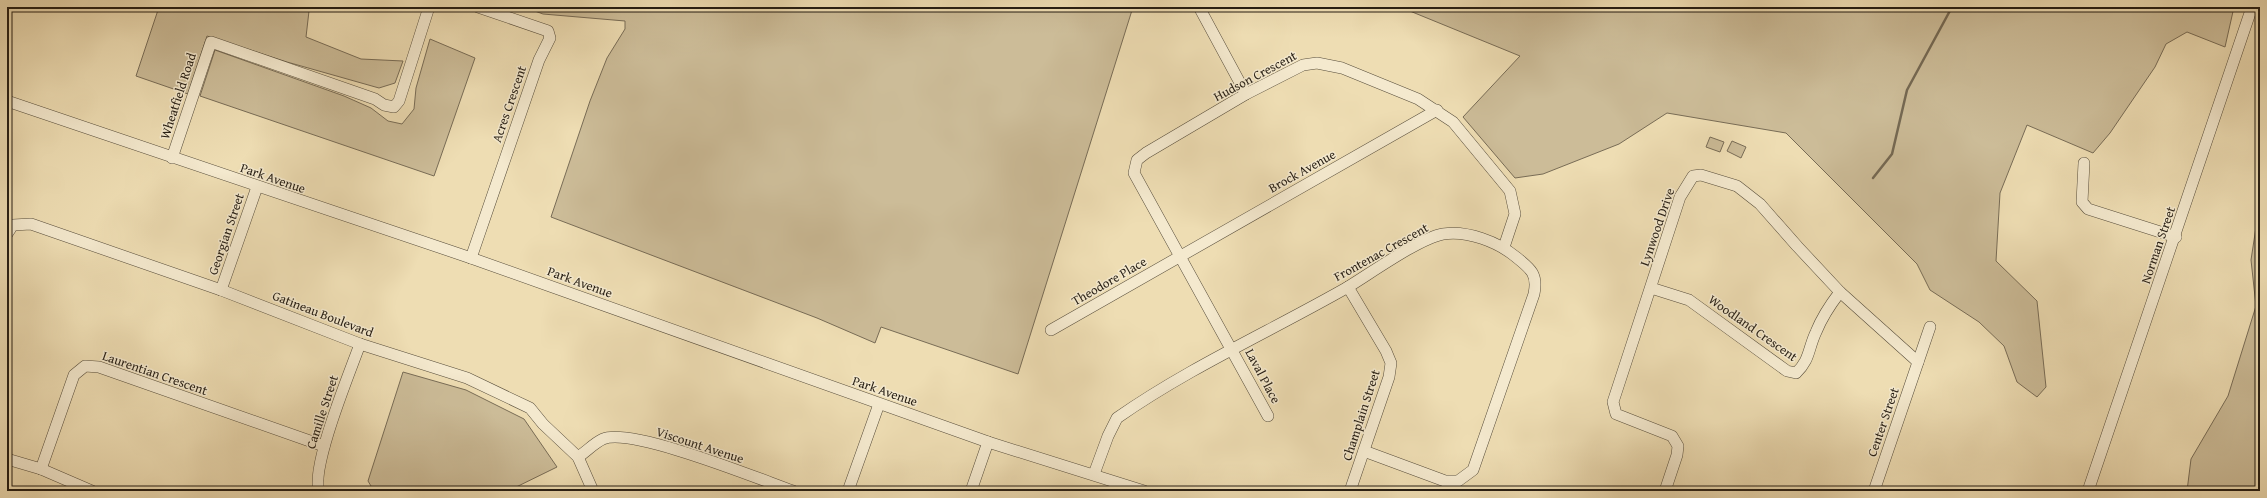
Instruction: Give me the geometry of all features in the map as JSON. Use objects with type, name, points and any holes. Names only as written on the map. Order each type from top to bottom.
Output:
[{"type":"street","name":"Wheatfield Road","points":[[172,158],[211,42],[375,99],[384,105],[394,107],[400,101],[429,7]]},
{"type":"street","name":"Acres Crescent","points":[[471,258],[539,60],[550,38],[548,31],[542,28],[478,7]]},
{"type":"street","points":[[1199,7],[1246,94]]},
{"type":"street","name":"Norman Street","points":[[2088,491],[2176,237],[2252,7]]},
{"type":"street","name":"Hudson Crescent","points":[[1232,349],[1134,173],[1137,160],[1246,94],[1302,65],[1317,63],[1342,68],[1398,89],[1437,110],[1453,122],[1510,191],[1515,214],[1504,247]]},
{"type":"street","name":"Park Avenue","points":[[7,101],[256,187],[471,258],[988,442],[1094,474],[1144,491]]},
{"type":"street","name":"Brock Avenue","points":[[1180,255],[1437,110]]},
{"type":"street","points":[[2084,164],[2082,202],[2088,209],[2176,237]]},
{"type":"street","name":"Lynwood Drive","points":[[1665,491],[1677,456],[1678,446],[1672,436],[1616,414],[1613,402],[1680,197],[1693,176],[1702,175],[1737,186],[1760,204],[1840,292],[1918,362]]},
{"type":"street","name":"Georgian Street","points":[[221,290],[256,187]]},
{"type":"street","name":"Gatineau Boulevard","points":[[7,234],[12,225],[31,224],[221,290],[360,344],[467,378],[530,408],[543,424],[578,457],[594,491]]},
{"type":"street","name":"Frontenac Crescent","points":[[1094,474],[1108,436],[1117,418],[1232,349],[1348,287],[1427,240],[1443,234],[1460,234],[1504,247],[1530,268],[1537,280],[1534,294],[1473,470],[1458,481],[1445,481],[1364,451]]},
{"type":"street","name":"Theodore Place","points":[[1051,330],[1180,255]]},
{"type":"street","name":"Champlain Street","points":[[1348,287],[1386,351],[1391,363],[1390,377],[1350,491]]},
{"type":"street","name":"Woodland Crescent","points":[[1651,288],[1689,300],[1787,371],[1796,373],[1805,365],[1815,333],[1825,312],[1840,292]]},
{"type":"street","name":"Center Street","points":[[1877,490],[1930,327]]},
{"type":"street","name":"Camille Street","points":[[319,491],[317,485],[324,446],[360,344]]},
{"type":"street","name":"Laval Place","points":[[1232,349],[1268,416]]},
{"type":"street","name":"Laurentian Crescent","points":[[40,469],[74,375],[85,366],[99,367],[324,446]]},
{"type":"street","points":[[848,491],[879,404]]},
{"type":"street","name":"Viscount Avenue","points":[[578,457],[604,439],[629,438],[665,445],[794,491]]},
{"type":"street","points":[[971,491],[988,442]]},
{"type":"street","points":[[7,459],[40,469],[92,491]]},
{"type":"shaded area","points":[[159,7],[297,7],[309,11],[306,37],[361,59],[403,61],[395,83],[379,88],[287,62],[207,36],[188,94],[136,76]]},
{"type":"shaded area","points":[[524,7],[1133,7],[1018,374],[881,327],[875,343],[817,318],[551,217],[590,101],[607,58],[625,29],[625,21],[543,14]]},
{"type":"shaded area","points":[[1400,7],[2234,7],[2225,47],[2187,32],[2166,44],[2155,67],[2110,133],[2093,153],[2027,125],[2000,193],[1996,261],[2037,301],[2046,387],[2037,397],[2017,382],[2004,346],[1979,322],[1930,290],[1917,264],[1786,133],[1667,113],[1619,144],[1543,174],[1515,178],[1463,117],[1520,56]]},
{"type":"shaded area","points":[[430,39],[475,58],[434,176],[200,96],[215,50],[344,96],[371,108],[388,121],[402,124],[414,109],[416,88]]},
{"type":"shaded area","points":[[1710,137],[1724,142],[1720,152],[1706,147]]},
{"type":"shaded area","points":[[1732,141],[1746,147],[1741,158],[1727,151]]},
{"type":"shaded area","points":[[2260,201],[2260,491],[2187,491],[2191,459],[2228,396],[2256,306],[2251,260]]},
{"type":"shaded area","points":[[403,372],[466,390],[524,419],[557,467],[508,491],[374,491],[368,481]]},
{"type":"waterway","points":[[1873,178],[1892,154],[1907,90],[1952,7]]}]
